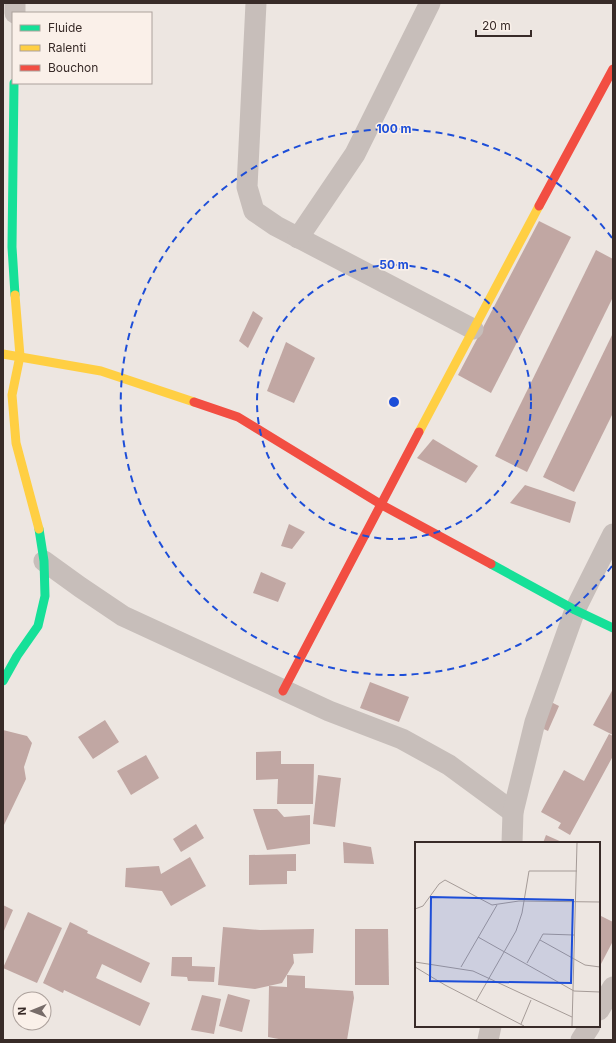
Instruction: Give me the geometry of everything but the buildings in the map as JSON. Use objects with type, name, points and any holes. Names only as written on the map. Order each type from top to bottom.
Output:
[{"type":"street","points":[[256,3],[246,187],[254,211],[276,226],[298,238],[473,330]]},
{"type":"street","points":[[298,238],[355,154],[430,3]]},
{"type":"street","points":[[283,690],[613,69]]},
{"type":"street","points":[[3,681],[17,656],[38,626],[46,596],[44,560],[37,517],[16,443],[12,395],[20,356],[12,247],[14,84]]},
{"type":"street","points":[[3,354],[101,371],[238,417],[382,505],[575,610],[613,628]]},
{"type":"street","points":[[512,842],[513,812],[534,722],[575,610],[613,534]]},
{"type":"street","points":[[44,560],[80,587],[124,616],[328,711],[402,739],[449,765],[513,812]]},
{"type":"street","points":[[600,1008],[613,987]]},
{"type":"street","points":[[488,1040],[491,1027]]},
{"type":"street","points":[[581,1040],[589,1027]]},
{"type":"traffic: fast","points":[[14,84],[12,247],[15,295]]},
{"type":"traffic: fast","points":[[3,681],[17,656],[38,626],[45,596],[44,561],[39,529]]},
{"type":"traffic: fast","points":[[491,564],[575,610],[613,628]]},
{"type":"traffic: slow","points":[[419,432],[539,206]]},
{"type":"traffic: slow","points":[[15,295],[20,356],[12,395],[16,443],[39,529]]},
{"type":"traffic: slow","points":[[3,354],[101,371],[194,402]]},
{"type":"traffic: jam","points":[[539,206],[613,69]]},
{"type":"traffic: jam","points":[[194,402],[238,417],[382,505],[491,564]]},
{"type":"traffic: jam","points":[[283,691],[419,432]]}]
